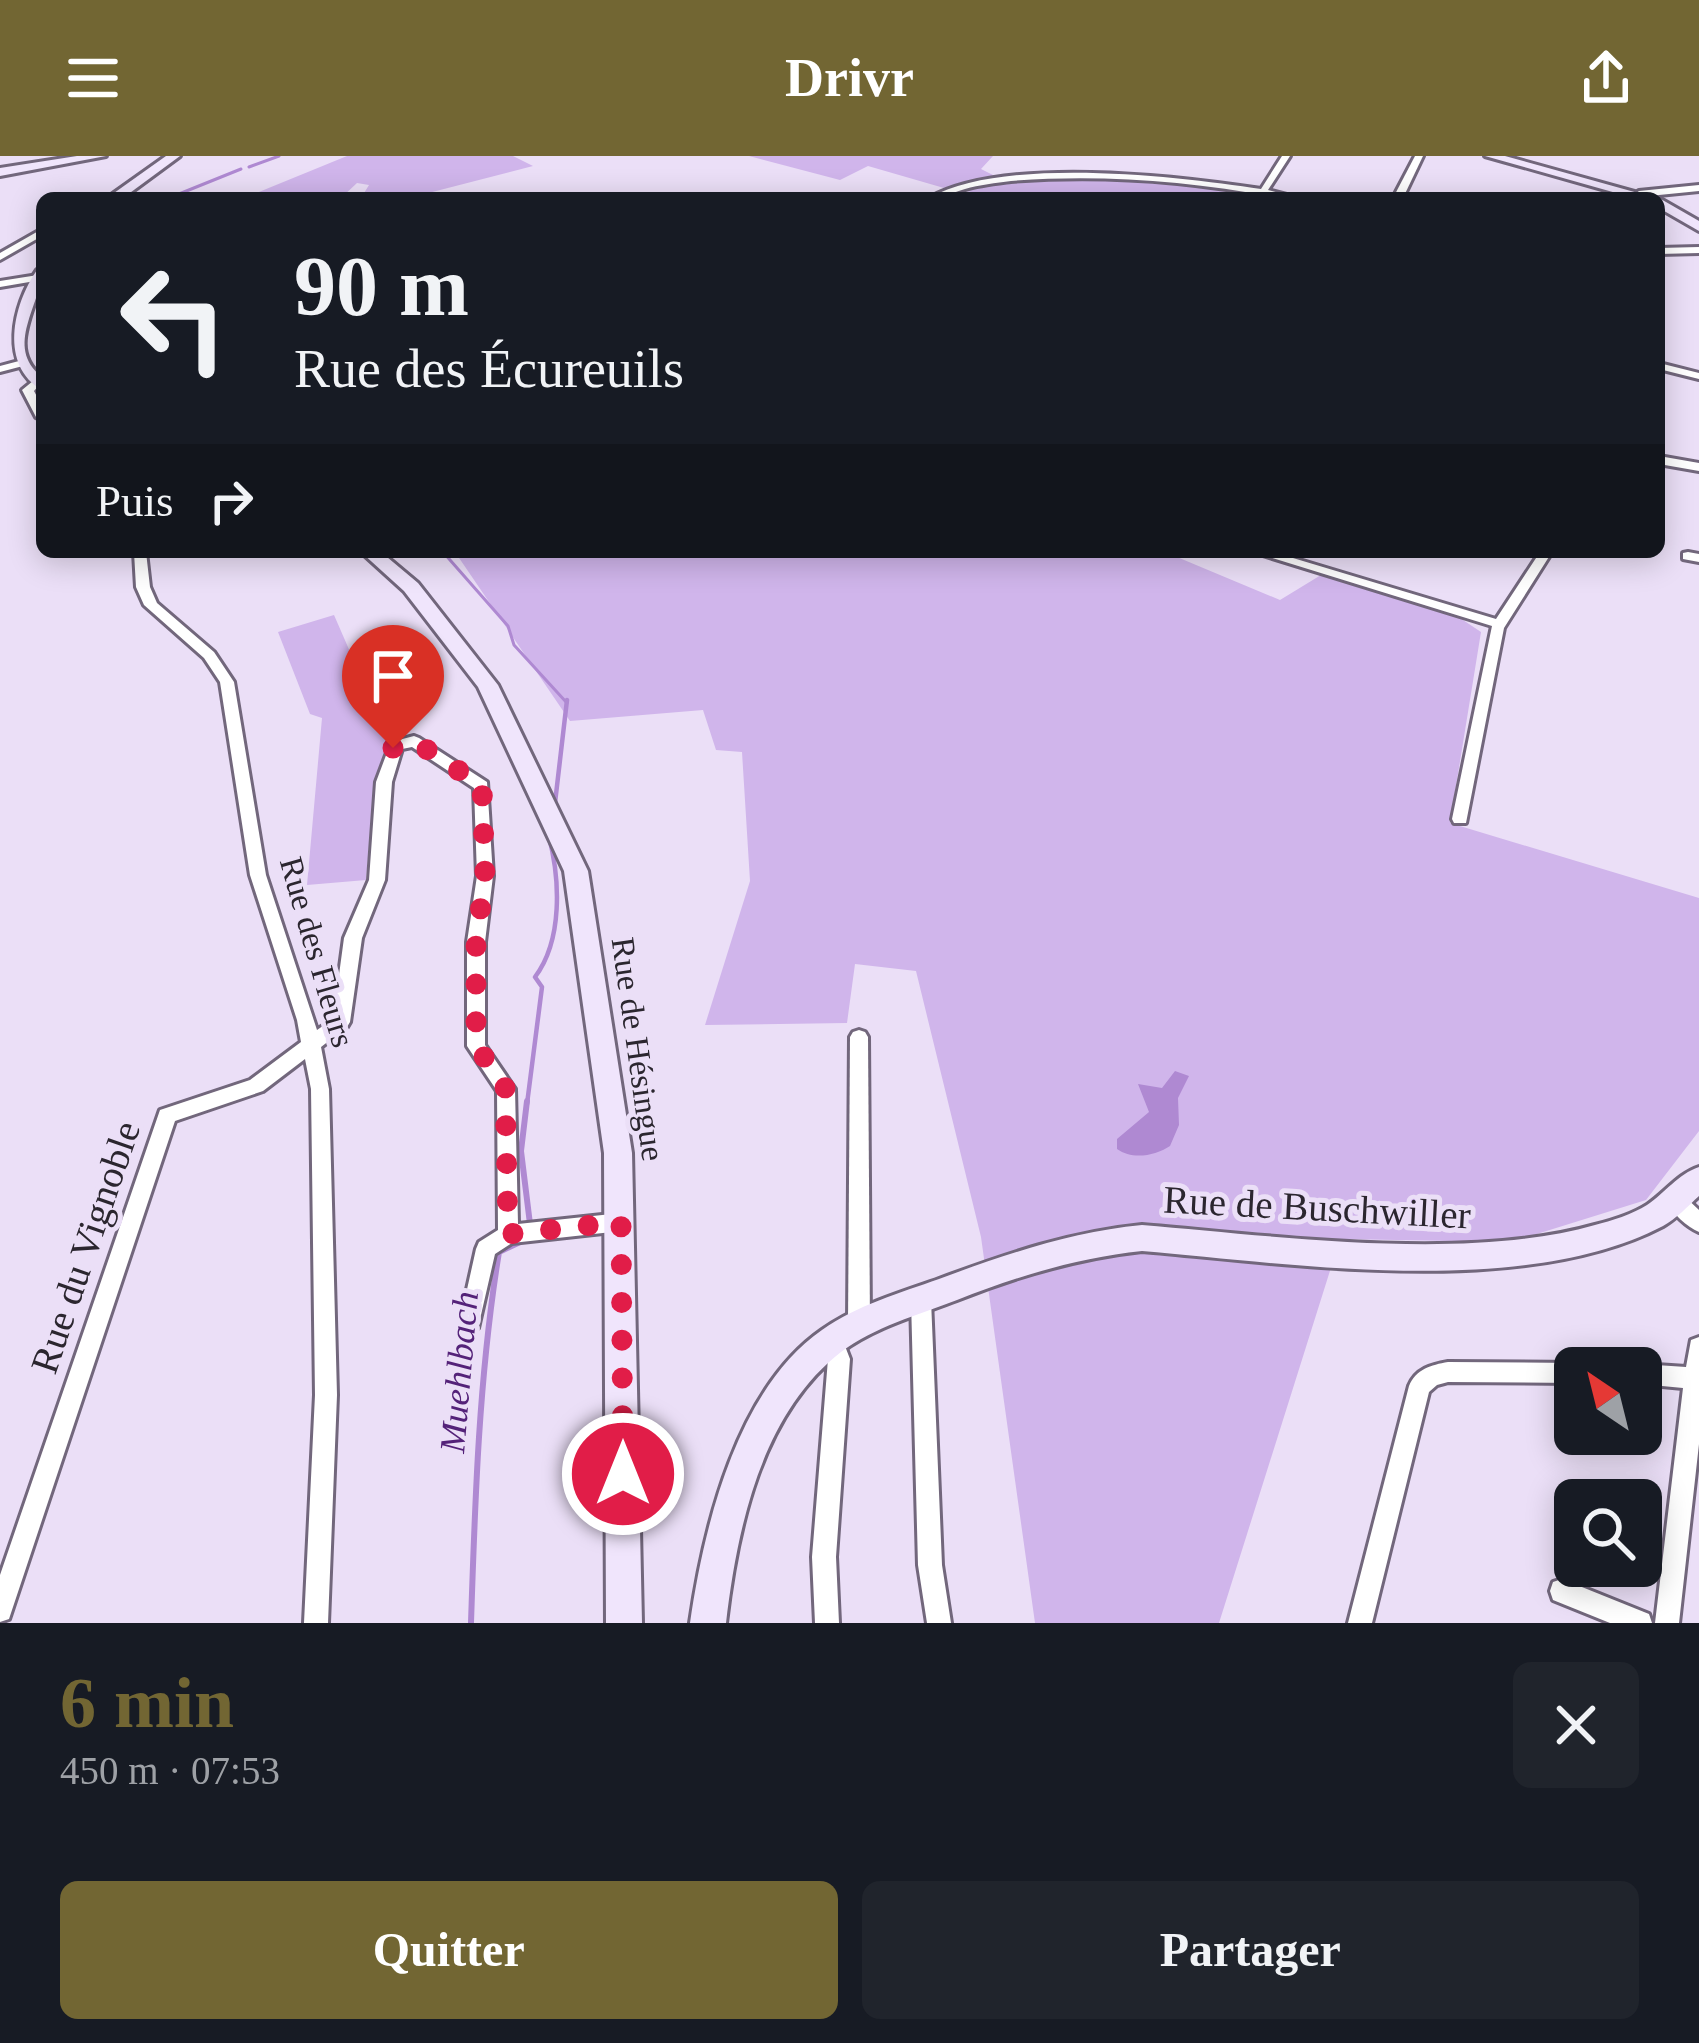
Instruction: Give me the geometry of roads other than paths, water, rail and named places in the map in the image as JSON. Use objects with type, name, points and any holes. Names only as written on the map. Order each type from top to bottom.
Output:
[{"type":"street","points":[[0,172],[100,156]]},
{"type":"street","points":[[123,192],[174,156]]},
{"type":"street","points":[[949,192],[975,182],[1032,178],[1263,192],[1286,156]]},
{"type":"street","points":[[1401,192],[1419,156]]},
{"type":"street","points":[[1491,156],[1629,192]]},
{"type":"street","points":[[1665,193],[1699,188]]},
{"type":"street","points":[[1665,206],[1699,227]]},
{"type":"street","points":[[0,257],[36,236]]},
{"type":"street","points":[[1665,250],[1699,250]]},
{"type":"street","points":[[0,284],[36,277]]},
{"type":"street","points":[[36,282],[16,310],[11,328],[11,345],[26,377],[36,382]]},
{"type":"street","points":[[0,369],[20,364]]},
{"type":"street","points":[[1665,368],[1699,376]]},
{"type":"street","points":[[1665,461],[1699,467]]},
{"type":"street","name":"Rue des Fleurs","points":[[141,558],[148,601],[163,620],[209,655],[227,682],[258,875],[313,1044],[323,1111],[326,1364],[316,1623]]},
{"type":"street","name":"Rue de Hésingue","points":[[378,558],[404,579],[481,674],[551,815],[578,883],[611,1101],[621,1222],[625,1623]]},
{"type":"street","points":[[1279,558],[1500,624]]},
{"type":"street","points":[[1460,819],[1500,624],[1542,558]]},
{"type":"street","points":[[313,1044],[341,1022],[352,938],[376,880],[390,753],[414,741],[482,786],[485,876],[476,942],[476,1046],[505,1085],[513,1233]]},
{"type":"street","points":[[827,1623],[824,1557],[839,1359],[858,1327],[859,1037]]},
{"type":"street","name":"Rue du Vignoble","points":[[0,1610],[163,1123],[171,1112],[248,1090],[313,1044]]},
{"type":"street","points":[[1692,1190],[1699,1223]]},
{"type":"street","name":"Rue de Buschwiller","points":[[858,1327],[1066,1248],[1106,1241],[1142,1238],[1429,1256],[1498,1253],[1601,1238],[1692,1190]]},
{"type":"street","points":[[471,1321],[486,1249],[513,1233],[621,1222]]},
{"type":"street","points":[[921,1300],[930,1565],[938,1623]]},
{"type":"street","points":[[708,1623],[727,1525],[759,1441],[793,1380],[858,1327]]},
{"type":"street","points":[[1667,1623],[1699,1347]]},
{"type":"street","points":[[1360,1623],[1420,1386],[1431,1376],[1448,1372],[1554,1373]]},
{"type":"street","points":[[1662,1376],[1695,1378]]},
{"type":"street","points":[[1562,1591],[1640,1623]]},
{"type":"waterway","points":[[249,167],[279,156]]},
{"type":"waterway","points":[[184,192],[241,169]]},
{"type":"waterway","name":"Muehlbach","points":[[448,558],[508,626],[514,645],[567,703]]},
{"type":"waterway","name":"Muehlbach","points":[[555,803],[567,703]]},
{"type":"waterway","name":"Muehlbach","points":[[527,1104],[542,987],[535,977],[551,945],[557,909],[549,837]]},
{"type":"waterway","name":"Muehlbach","points":[[527,1101],[521,1151],[530,1224]]},
{"type":"waterway","name":"Muehlbach","points":[[471,1623],[479,1437],[492,1298],[499,1252],[520,1242]]}]
